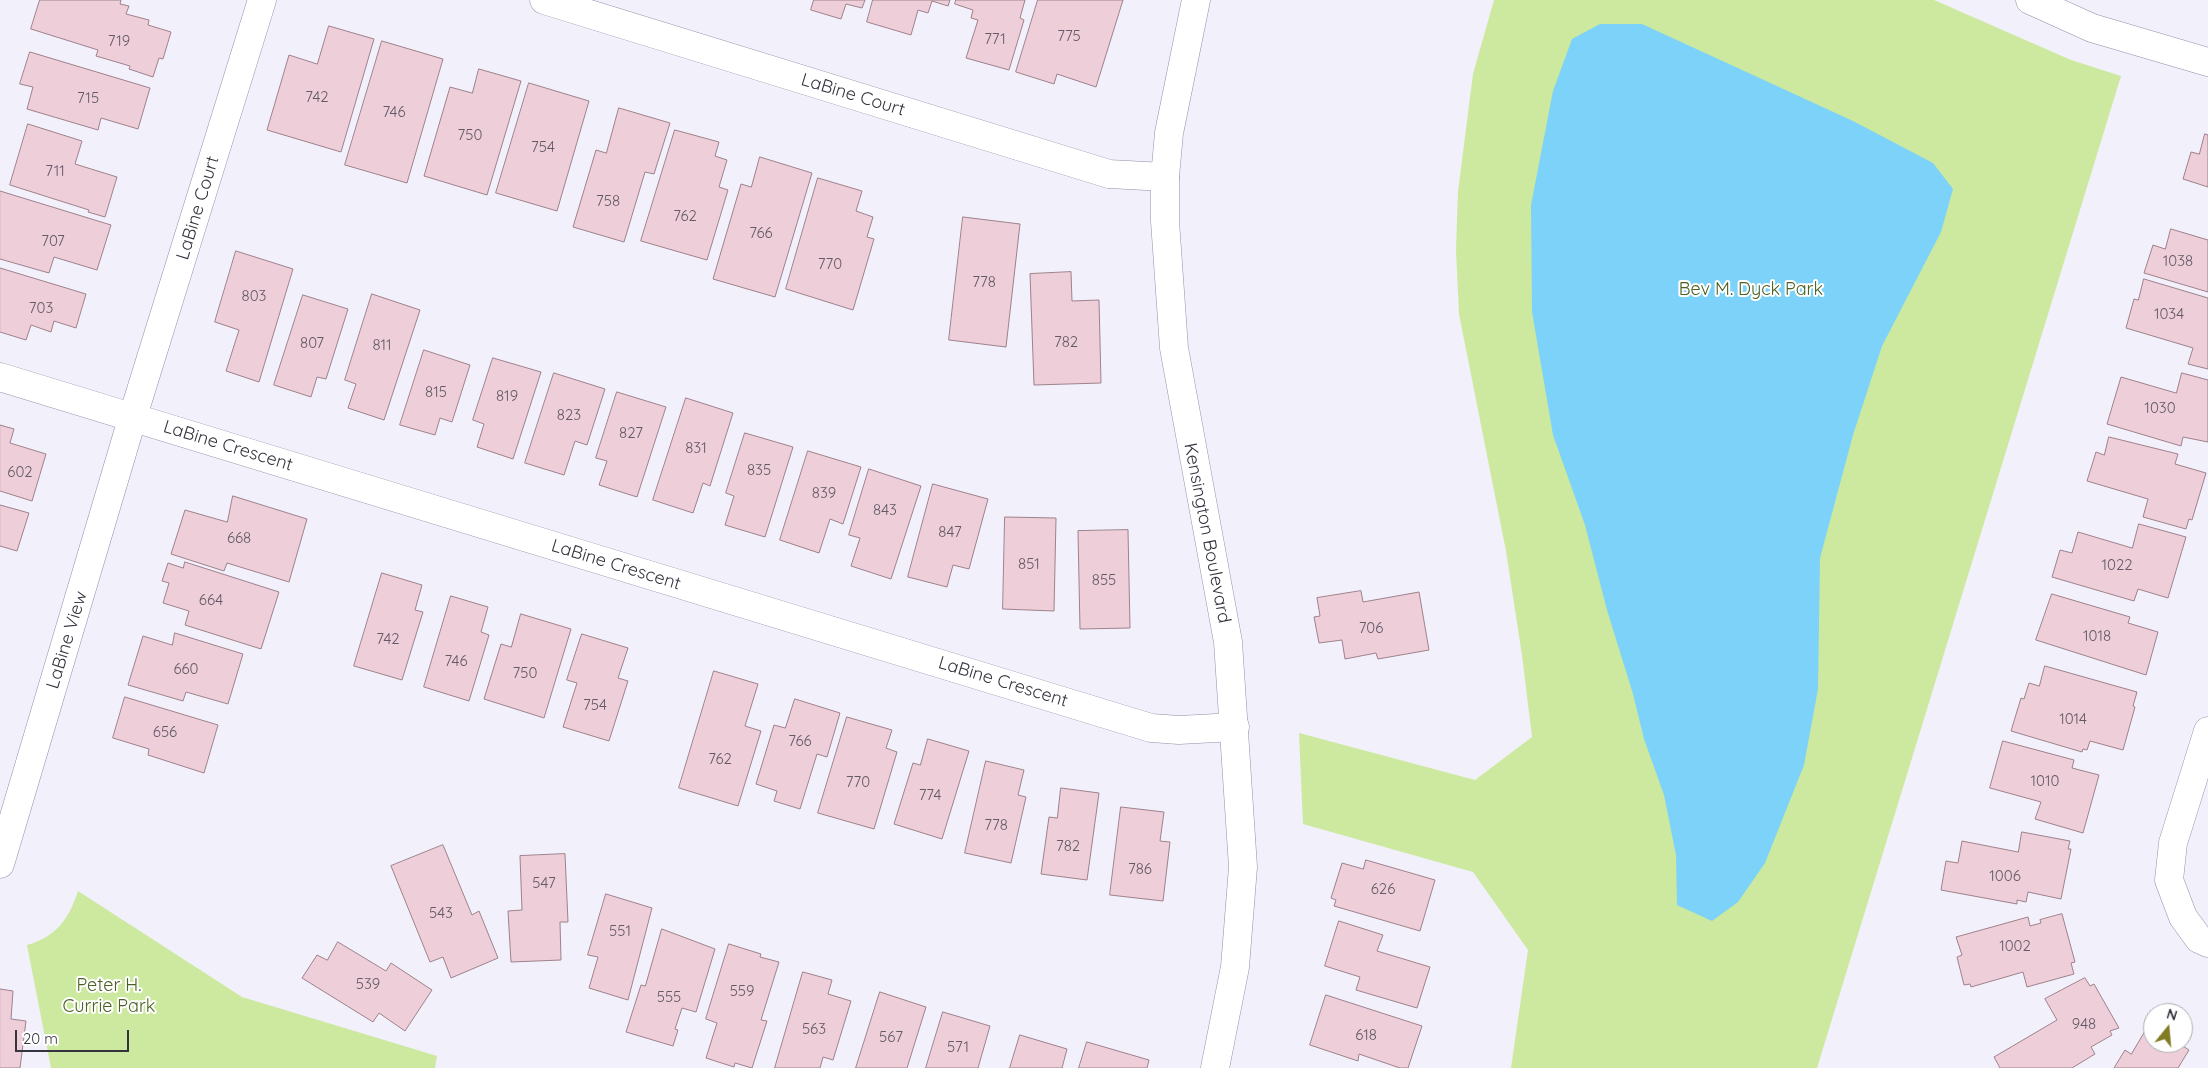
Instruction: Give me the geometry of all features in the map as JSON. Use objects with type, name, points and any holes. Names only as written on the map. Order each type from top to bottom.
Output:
[{"type":"street","name":"LaBine Court","points":[[133,416],[262,0]]},
{"type":"street","name":"LaBine Court","points":[[544,0],[1109,174],[1165,177]]},
{"type":"street","name":"Kensington Boulevard","points":[[1196,0],[1169,132],[1165,177],[1165,221],[1174,348],[1228,642],[1244,867],[1235,967],[1215,1068]]},
{"type":"street","points":[[2030,0],[2092,28],[2208,62]]},
{"type":"street","name":"LaBine Crescent","points":[[0,377],[1151,728],[1179,730],[1235,727]]},
{"type":"street","name":"LaBine View","points":[[0,864],[133,416]]},
{"type":"street","points":[[2208,731],[2173,843],[2169,880],[2183,917],[2199,939],[2208,943]]},
{"type":"green space","name":"Bev M. Dyck Park","points":[[1494,0],[1934,0],[2071,60],[2121,76],[1817,1068],[1511,1068],[1528,950],[1473,872],[1303,824],[1299,733],[1475,780],[1532,737],[1506,551],[1459,314],[1456,250],[1458,192],[1473,74]]},
{"type":"green space","name":"Peter H. Currie Park","points":[[78,891],[242,997],[437,1056],[435,1068],[51,1068],[27,945],[46,937],[60,926],[66,918]]},
{"type":"water","points":[[1600,24],[1642,24],[1853,121],[1933,163],[1953,189],[1941,232],[1882,346],[1853,435],[1820,558],[1818,689],[1804,765],[1765,863],[1738,902],[1712,921],[1677,905],[1676,855],[1664,795],[1644,739],[1585,525],[1553,435],[1532,312],[1531,205],[1553,91],[1572,39]]},
{"type":"building","points":[[40,0],[121,0],[120,4],[129,6],[126,14],[149,20],[148,25],[171,32],[163,59],[159,58],[153,77],[129,69],[130,66],[96,56],[98,50],[31,29]]},
{"type":"building","points":[[814,0],[865,0],[862,8],[846,4],[841,19],[811,10]]},
{"type":"building","points":[[873,0],[950,0],[948,6],[932,1],[928,13],[918,10],[911,35],[867,22]]},
{"type":"building","points":[[956,0],[1025,0],[1020,18],[1024,20],[1009,70],[966,58],[978,20],[971,18],[973,10],[955,4]]},
{"type":"building","points":[[1038,0],[1123,0],[1096,87],[1057,74],[1054,84],[1016,72]]},
{"type":"building","points":[[329,26],[374,39],[341,152],[267,130],[289,55],[317,64]]},
{"type":"building","points":[[382,41],[443,59],[407,183],[345,165]]},
{"type":"building","points":[[30,52],[150,88],[138,129],[101,118],[98,130],[27,109],[33,87],[20,84]]},
{"type":"building","points":[[479,69],[521,81],[487,195],[424,176],[450,87],[472,93]]},
{"type":"building","points":[[529,83],[589,101],[557,211],[496,193]]},
{"type":"building","points":[[619,108],[670,123],[654,174],[645,172],[624,242],[573,227],[596,150],[606,153]]},
{"type":"building","points":[[28,124],[82,141],[75,164],[117,177],[105,217],[88,212],[89,210],[10,185]]},
{"type":"building","points":[[675,130],[719,142],[715,156],[727,160],[719,187],[728,190],[707,260],[641,241]]},
{"type":"building","points":[[2205,134],[2208,135],[2208,187],[2183,179],[2191,152],[2199,154]]},
{"type":"building","points":[[760,157],[812,173],[775,297],[713,279],[741,184],[751,187]]},
{"type":"building","points":[[818,178],[862,191],[856,211],[873,217],[867,237],[874,239],[853,310],[786,289]]},
{"type":"building","points":[[0,191],[111,225],[97,270],[54,257],[49,273],[0,259]]},
{"type":"building","points":[[963,217],[1020,224],[1006,347],[949,340]]},
{"type":"building","points":[[2171,229],[2208,240],[2208,292],[2144,273],[2153,245],[2165,249]]},
{"type":"building","points":[[236,251],[293,269],[259,382],[226,371],[239,330],[215,322]]},
{"type":"building","points":[[0,268],[86,294],[76,328],[54,321],[51,332],[31,325],[26,340],[0,332]]},
{"type":"building","points":[[1071,272],[1072,301],[1099,300],[1101,383],[1034,385],[1030,274]]},
{"type":"building","points":[[2144,279],[2208,298],[2208,369],[2188,364],[2193,348],[2126,328],[2134,299],[2138,300]]},
{"type":"building","points":[[372,294],[420,310],[384,420],[348,408],[356,384],[345,380]]},
{"type":"building","points":[[303,295],[348,309],[326,379],[317,377],[311,397],[274,385]]},
{"type":"building","points":[[424,350],[470,365],[452,422],[440,418],[435,435],[400,425]]},
{"type":"building","points":[[493,358],[541,372],[513,459],[477,447],[484,424],[473,420]]},
{"type":"building","points":[[554,373],[605,389],[587,445],[575,441],[564,475],[525,463]]},
{"type":"building","points":[[2182,373],[2208,380],[2208,442],[2183,437],[2181,446],[2107,424],[2121,377],[2176,393]]},
{"type":"building","points":[[617,392],[666,407],[637,497],[599,485],[607,461],[596,458]]},
{"type":"building","points":[[686,398],[733,413],[710,486],[703,483],[693,513],[653,500]]},
{"type":"building","points":[[0,425],[14,429],[10,443],[46,454],[32,501],[0,491]]},
{"type":"building","points":[[745,433],[793,447],[765,537],[725,525],[734,496],[726,493]]},
{"type":"building","points":[[2109,437],[2178,454],[2175,464],[2206,473],[2192,520],[2189,519],[2186,529],[2143,517],[2148,499],[2087,481],[2096,452],[2104,455]]},
{"type":"building","points":[[808,451],[861,467],[843,524],[830,519],[819,553],[780,540]]},
{"type":"building","points":[[869,469],[921,486],[891,579],[851,566],[860,538],[849,535]]},
{"type":"building","points":[[933,484],[988,499],[969,569],[953,565],[947,587],[908,577]]},
{"type":"building","points":[[233,496],[307,519],[289,582],[227,563],[224,571],[171,554],[185,510],[227,522]]},
{"type":"building","points":[[0,505],[29,513],[17,551],[0,546]]},
{"type":"building","points":[[1005,517],[1056,518],[1054,611],[1003,609]]},
{"type":"building","points":[[2139,524],[2186,537],[2168,598],[2138,589],[2134,601],[2052,577],[2060,550],[2072,553],[2078,532],[2132,548]]},
{"type":"building","points":[[1128,530],[1130,628],[1080,629],[1078,531]]},
{"type":"building","points":[[185,562],[279,592],[261,649],[185,625],[189,611],[163,603],[169,583],[162,581],[168,563],[183,568]]},
{"type":"building","points":[[382,573],[422,585],[415,610],[423,612],[402,680],[354,666]]},
{"type":"building","points":[[1361,591],[1363,602],[1419,592],[1429,650],[1378,659],[1376,653],[1345,659],[1342,640],[1319,643],[1314,617],[1320,616],[1317,598]]},
{"type":"building","points":[[2052,594],[2130,617],[2128,623],[2158,632],[2146,675],[2036,640]]},
{"type":"building","points":[[451,596],[488,607],[481,632],[489,635],[469,701],[424,687]]},
{"type":"building","points":[[521,614],[571,629],[544,718],[484,699],[501,644],[511,647]]},
{"type":"building","points":[[175,633],[243,654],[228,704],[186,692],[183,701],[128,685],[143,636],[172,645]]},
{"type":"building","points":[[582,634],[628,648],[618,678],[628,681],[609,741],[563,727],[577,683],[567,680]]},
{"type":"building","points":[[2045,666],[2137,692],[2133,706],[2135,707],[2123,750],[2090,741],[2087,750],[2083,749],[2082,752],[2011,731],[2021,698],[2024,699],[2029,683],[2039,686]]},
{"type":"building","points":[[714,671],[758,684],[745,726],[761,731],[738,806],[679,788]]},
{"type":"building","points":[[125,697],[218,725],[204,773],[148,755],[149,749],[113,738]]},
{"type":"building","points":[[795,699],[840,713],[827,757],[817,754],[800,809],[774,801],[777,791],[756,784],[774,725],[785,728]]},
{"type":"building","points":[[847,717],[892,730],[886,748],[897,752],[874,829],[818,813]]},
{"type":"building","points":[[928,739],[969,751],[942,839],[894,824],[913,763],[920,765]]},
{"type":"building","points":[[2003,741],[2074,760],[2072,768],[2099,775],[2083,833],[2035,819],[2041,802],[1990,788]]},
{"type":"building","points":[[986,761],[1024,770],[1018,795],[1026,797],[1011,863],[965,853]]},
{"type":"building","points":[[1061,788],[1099,793],[1087,880],[1041,874],[1049,817],[1057,818]]},
{"type":"building","points":[[1121,807],[1164,812],[1160,841],[1170,842],[1163,901],[1110,895]]},
{"type":"building","points":[[2022,832],[2070,841],[2068,849],[2071,849],[2061,899],[2028,892],[2026,902],[2017,900],[2017,904],[1941,890],[1946,861],[1958,863],[1962,841],[2018,852]]},
{"type":"building","points":[[443,845],[472,915],[479,911],[498,958],[451,978],[443,957],[430,962],[391,866]]},
{"type":"building","points":[[565,854],[568,922],[560,922],[561,960],[511,962],[508,911],[522,910],[520,856]]},
{"type":"building","points":[[1366,860],[1435,880],[1420,931],[1334,906],[1336,900],[1331,898],[1342,863],[1363,869]]},
{"type":"building","points":[[606,894],[652,908],[628,1000],[589,988],[598,957],[588,955]]},
{"type":"building","points":[[2062,914],[2075,962],[2071,963],[2074,974],[2027,987],[2023,972],[1971,987],[1970,984],[1964,985],[1957,957],[1962,955],[1956,937],[2028,917],[2030,926],[2041,923],[2040,920]]},
{"type":"building","points":[[1339,921],[1383,935],[1377,951],[1430,967],[1417,1008],[1356,990],[1360,977],[1325,966]]},
{"type":"building","points":[[662,929],[715,949],[696,1012],[682,1008],[675,1029],[678,1030],[673,1046],[626,1032],[641,985],[645,986]]},
{"type":"building","points":[[338,942],[386,971],[391,963],[432,990],[405,1031],[379,1013],[373,1022],[302,978],[317,955],[327,960]]},
{"type":"building","points":[[729,944],[761,954],[760,957],[779,962],[761,1020],[767,1021],[752,1068],[735,1063],[734,1067],[706,1058],[717,1023],[706,1019]]},
{"type":"building","points":[[803,972],[832,980],[828,994],[851,1001],[833,1060],[823,1057],[820,1068],[775,1068]]},
{"type":"building","points":[[2085,978],[2090,986],[2094,984],[2119,1028],[2110,1031],[2112,1035],[2091,1047],[2095,1054],[2072,1068],[2000,1068],[1994,1057],[2057,1020],[2045,999]]},
{"type":"building","points":[[0,989],[13,991],[11,1019],[26,1021],[20,1068],[0,1068]]},
{"type":"building","points":[[880,992],[926,1007],[907,1068],[856,1068]]},
{"type":"building","points":[[1326,995],[1422,1026],[1408,1068],[1400,1068],[1359,1054],[1358,1061],[1310,1045]]},
{"type":"building","points":[[943,1012],[990,1026],[978,1068],[926,1068]]},
{"type":"building","points":[[1020,1035],[1067,1049],[1062,1068],[1010,1068]]},
{"type":"building","points":[[2143,1035],[2143,1053],[2187,1053],[2178,1068],[2114,1068],[2125,1050],[2131,1054]]},
{"type":"building","points":[[1087,1042],[1149,1060],[1147,1068],[1079,1068]]}]
